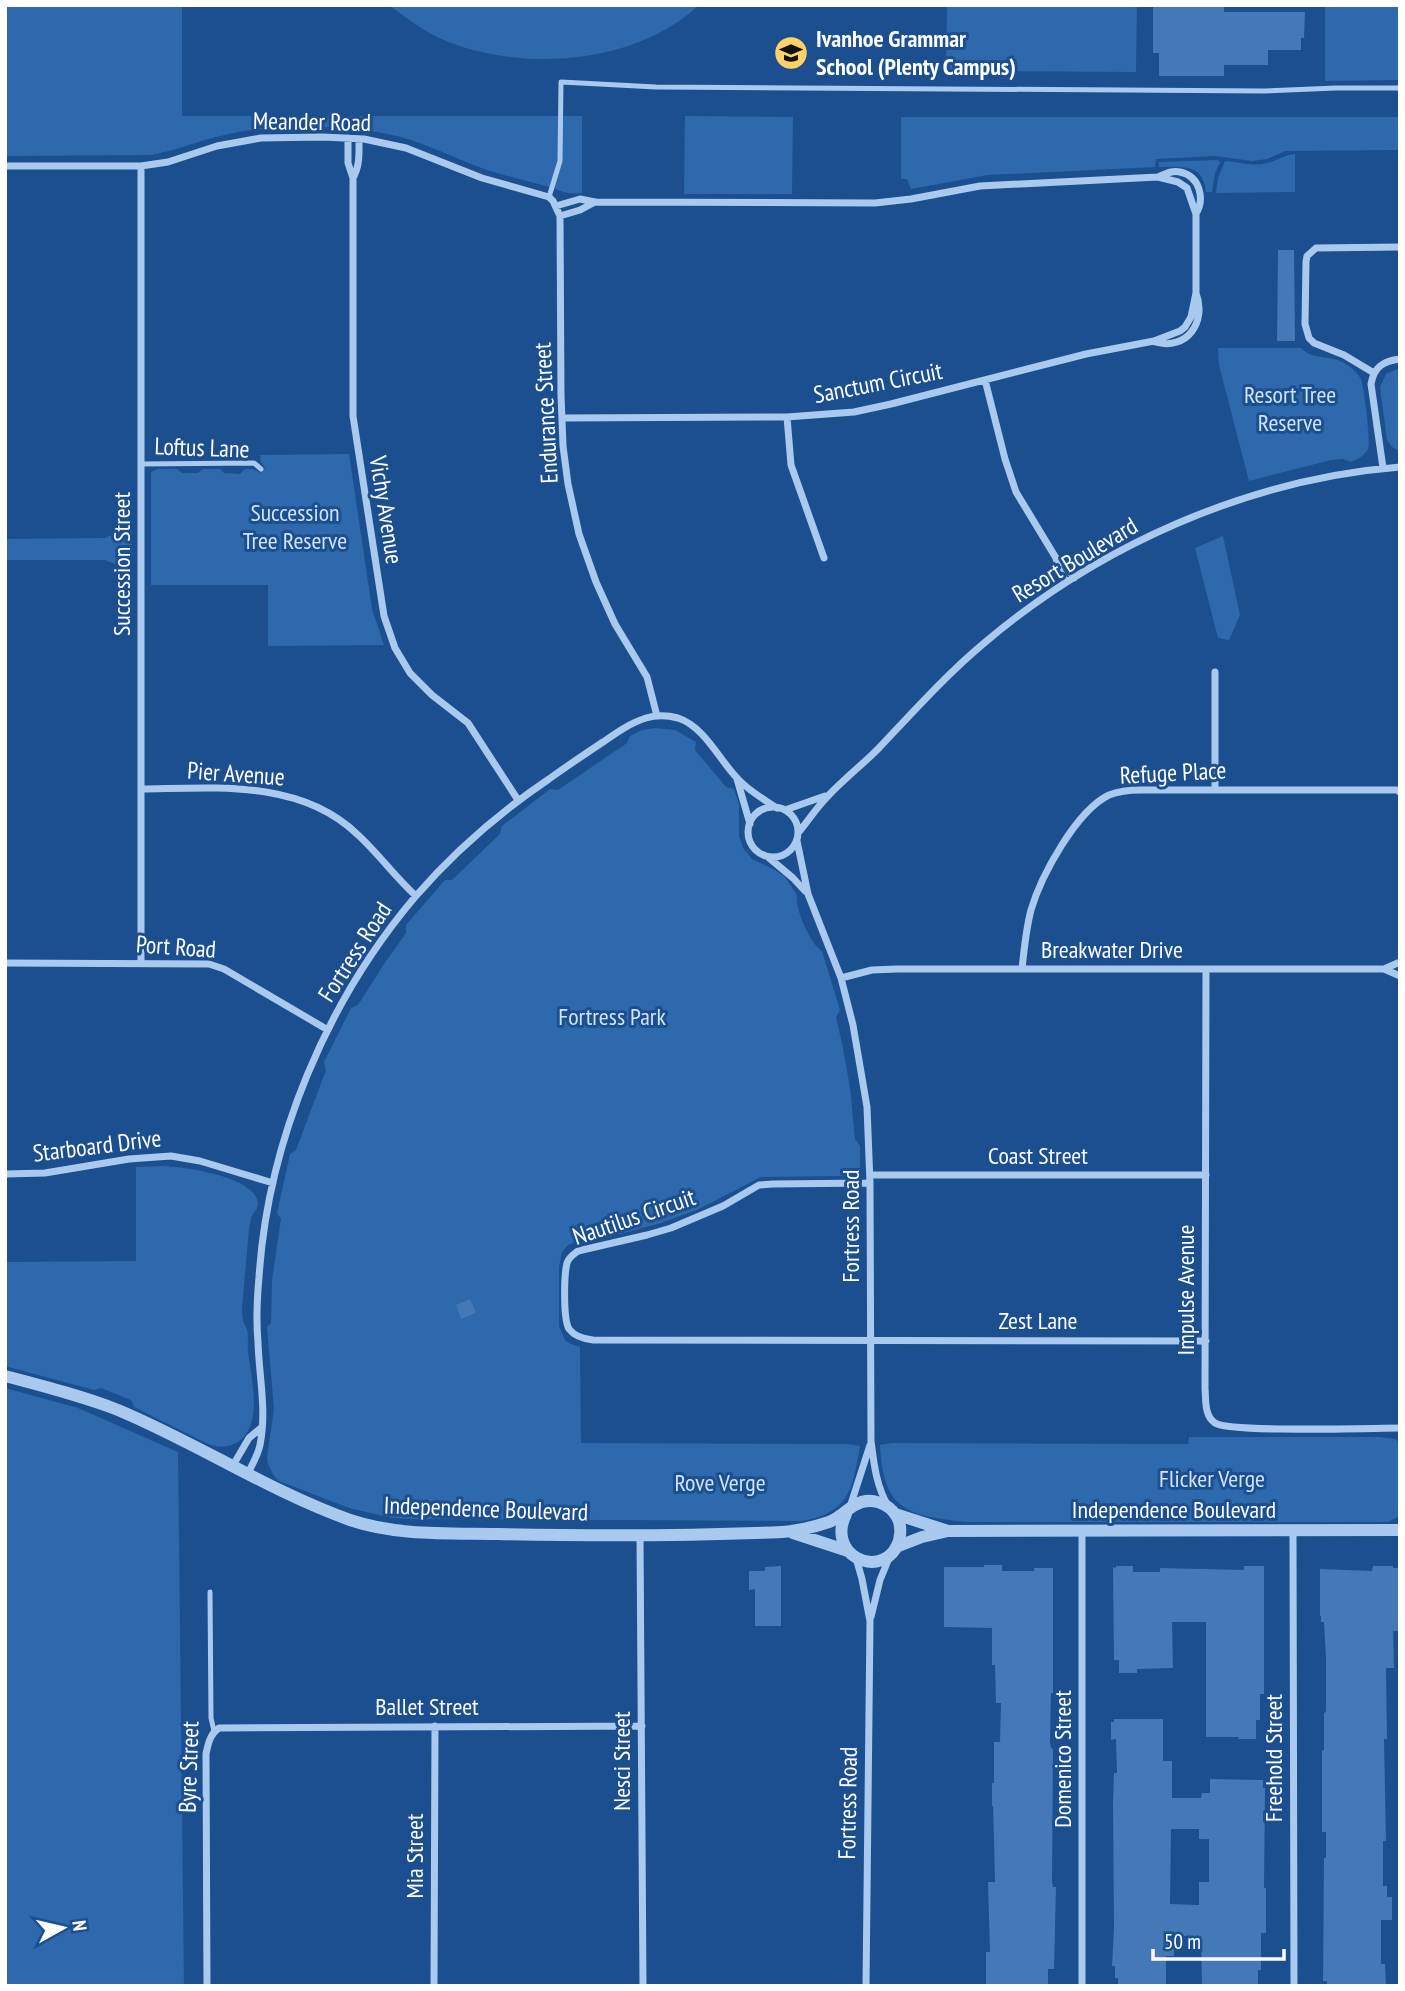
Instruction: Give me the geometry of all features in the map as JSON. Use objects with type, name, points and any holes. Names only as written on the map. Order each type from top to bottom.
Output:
[{"type":"street","name":"Meander Road","points":[[5,166],[141,166],[168,162],[216,146],[253,139],[348,138],[406,148],[482,178],[549,197]]},
{"type":"street","name":"Vichy Avenue","points":[[348,138],[348,163],[353,178],[353,416],[384,616],[395,648],[410,673],[432,695],[468,723],[518,800]]},
{"type":"street","name":"Vichy Avenue","points":[[353,178],[359,163],[359,139]]},
{"type":"street","name":"Succession Street","points":[[141,166],[141,963]]},
{"type":"street","name":"Sanctum Circuit","points":[[556,205],[580,199],[595,202],[875,203],[980,186],[1158,177],[1173,172],[1180,172],[1193,179],[1201,199],[1196,214],[1196,293],[1199,316],[1189,335],[1170,344],[1154,341],[1098,351],[863,410],[787,417],[562,418]]},
{"type":"street","points":[[549,197],[560,216]]},
{"type":"street","name":"Sanctum Circuit","points":[[560,216],[595,202]]},
{"type":"street","name":"Endurance Street","points":[[560,216],[562,418],[568,484],[587,558],[615,624],[647,677],[657,716]]},
{"type":"street","points":[[1374,373],[1344,355],[1314,343],[1310,338],[1305,324],[1307,256],[1316,248],[1400,247]]},
{"type":"street","points":[[1383,468],[1372,392],[1374,373],[1386,361],[1400,359]]},
{"type":"street","points":[[985,380],[1010,477],[1023,506],[1056,558],[1058,568],[1070,580]]},
{"type":"street","points":[[787,417],[791,465],[824,558]]},
{"type":"street","name":"Resort Boulevard","points":[[798,837],[829,794],[867,760],[962,663],[1008,624],[1070,580],[1167,528],[1223,506],[1302,482],[1400,467]]},
{"type":"street","points":[[1215,672],[1215,790]]},
{"type":"street","points":[[657,716],[679,718],[688,723],[751,791],[781,809],[795,819],[798,837],[793,847],[782,856],[768,857],[755,850],[748,831],[757,813],[764,809],[781,809]]},
{"type":"street","name":"Fortress Road","points":[[247,1475],[260,1443],[264,1413],[257,1302],[262,1246],[287,1131],[328,1030],[370,958],[416,897],[460,851],[518,800],[622,729],[657,716]]},
{"type":"street","points":[[737,778],[750,824]]},
{"type":"street","name":"Pier Avenue","points":[[142,789],[263,791],[300,799],[332,815],[356,833],[416,897]]},
{"type":"street","name":"Refuge Place","points":[[1022,969],[1027,930],[1038,890],[1047,871],[1067,838],[1091,808],[1109,796],[1130,790],[1399,790]]},
{"type":"street","name":"Resort Boulevard","points":[[781,809],[829,794]]},
{"type":"street","name":"Fortress Road","points":[[798,837],[808,894],[841,978],[862,1066],[870,1179],[871,1441],[880,1492],[892,1510]]},
{"type":"street","name":"Fortress Road","points":[[768,857],[808,894]]},
{"type":"street","name":"Breakwater Drive","points":[[841,978],[882,969],[1384,969],[1400,962]]},
{"type":"street","name":"Port Road","points":[[5,963],[197,963],[217,966],[328,1030]]},
{"type":"street","name":"Breakwater Drive","points":[[1384,969],[1400,976]]},
{"type":"street","name":"Impulse Avenue","points":[[1206,970],[1206,1406],[1210,1418],[1218,1425],[1245,1428],[1400,1428]]},
{"type":"street","name":"Starboard Drive","points":[[5,1174],[45,1172],[128,1159],[171,1156],[200,1161],[274,1183]]},
{"type":"street","name":"Coast Street","points":[[870,1179],[1206,1175]]},
{"type":"street","name":"Nautilus Circuit","points":[[870,1179],[759,1185],[723,1206],[671,1228],[578,1251],[569,1258],[567,1264],[566,1316],[567,1324],[574,1334],[593,1340],[871,1340]]},
{"type":"street","name":"Zest Lane","points":[[871,1340],[1206,1340]]},
{"type":"street","name":"Independence Boulevard","points":[[5,1376],[119,1411],[247,1475],[350,1520],[405,1532],[640,1536],[785,1531],[810,1528],[848,1512]]},
{"type":"street","points":[[232,1467],[249,1438],[261,1428]]},
{"type":"street","name":"Fortress Road","points":[[848,1512],[871,1441]]},
{"type":"street","points":[[873,1501],[892,1510],[901,1530],[893,1551],[873,1562],[852,1554],[842,1542],[840,1532],[848,1512],[856,1504],[873,1501]]},
{"type":"street","name":"Independence Boulevard","points":[[892,1510],[948,1531]]},
{"type":"street","name":"Freehold Street","points":[[1293,1530],[1294,1986]]},
{"type":"street","name":"Independence Boulevard","points":[[893,1551],[922,1537],[948,1531],[1400,1530]]},
{"type":"street","name":"Independence Boulevard","points":[[785,1531],[852,1554]]},
{"type":"street","name":"Domenico Street","points":[[1082,1531],[1082,1986]]},
{"type":"street","name":"Nesci Street","points":[[640,1536],[643,1986]]},
{"type":"street","name":"Fortress Road","points":[[870,1620],[880,1580],[893,1551]]},
{"type":"street","name":"Fortress Road","points":[[852,1554],[862,1577],[870,1620],[866,1986]]},
{"type":"street","name":"Ballet Street","points":[[214,1731],[233,1726],[642,1726]]},
{"type":"street","name":"Mia Street","points":[[435,1726],[435,1986]]},
{"type":"street","name":"Byre Street","points":[[207,1986],[206,1754],[214,1731]]},
{"type":"lane","points":[[549,197],[560,161],[561,82],[656,87],[1264,91],[1400,88]]},
{"type":"lane","name":"Loftus Lane","points":[[141,464],[254,463],[261,469]]},
{"type":"lane","name":"Byre Street","points":[[210,1592],[211,1718],[214,1731]]},
{"type":"green space","points":[[5,5],[182,5],[182,116],[582,116],[582,193],[567,193],[496,172],[400,137],[332,127],[251,130],[151,155],[5,156]]},
{"type":"green space","points":[[389,5],[699,5],[672,25],[642,41],[609,51],[539,59],[470,49],[439,38]]},
{"type":"green space","points":[[947,5],[1137,5],[1136,72],[946,71]]},
{"type":"green space","points":[[1325,5],[1400,5],[1400,80],[1325,81]]},
{"type":"green space","points":[[685,116],[793,117],[792,194],[684,194]]},
{"type":"green space","points":[[901,117],[1400,117],[1400,150],[1285,151],[1267,159],[1252,161],[1215,156],[1156,159],[1155,167],[988,175],[911,189],[907,179],[901,179]]},
{"type":"green space","points":[[1295,154],[1295,192],[1216,193],[1218,178],[1225,161],[1262,164]]},
{"type":"green space","points":[[1159,162],[1220,162],[1212,192],[1206,192],[1201,176],[1196,171],[1159,167]]},
{"type":"green space","name":"Resort Tree Reserve","points":[[1218,348],[1301,348],[1312,355],[1337,360],[1350,367],[1360,377],[1362,384],[1367,414],[1368,449],[1361,457],[1351,462],[1343,459],[1331,460],[1249,481],[1219,365]]},
{"type":"green space","name":"Resort Tree Reserve","points":[[1400,368],[1400,451],[1392,447],[1387,440],[1380,387],[1386,374]]},
{"type":"green space","name":"Succession Tree Reserve","points":[[349,454],[372,609],[384,645],[268,646],[268,585],[151,585],[151,472],[158,469],[177,469],[182,473],[198,473],[203,469],[220,469],[224,473],[240,474],[247,469],[260,473],[265,468],[260,455]]},
{"type":"green space","points":[[120,531],[132,531],[132,566],[120,566],[105,560],[5,560],[5,539],[105,538]]},
{"type":"green space","points":[[1223,536],[1240,615],[1229,640],[1218,638],[1195,548]]},
{"type":"green space","name":"Fortress Park","points":[[655,728],[675,730],[696,742],[695,750],[726,787],[734,789],[739,805],[739,836],[743,848],[752,859],[785,877],[797,895],[801,917],[808,934],[822,951],[840,1010],[836,1017],[850,1088],[855,1139],[860,1146],[860,1172],[848,1176],[761,1177],[699,1209],[661,1223],[568,1245],[562,1252],[559,1267],[559,1326],[565,1340],[580,1347],[581,1443],[848,1444],[860,1446],[851,1486],[840,1505],[830,1512],[802,1521],[414,1519],[392,1518],[349,1508],[279,1481],[268,1464],[267,1457],[274,1409],[267,1327],[271,1323],[272,1280],[281,1219],[277,1213],[290,1154],[296,1150],[326,1070],[324,1062],[351,1008],[358,1005],[406,933],[406,925],[445,880],[452,880],[500,834],[502,826],[550,789],[558,790],[627,743],[630,736]]},
{"type":"green space","points":[[163,1166],[201,1171],[232,1180],[245,1186],[254,1194],[258,1203],[249,1229],[242,1309],[248,1332],[253,1412],[246,1434],[238,1442],[226,1446],[206,1443],[134,1407],[131,1400],[101,1388],[94,1390],[5,1366],[5,1262],[136,1261],[136,1167]]},
{"type":"green space","points":[[5,1388],[78,1408],[178,1452],[184,1986],[5,1986]]},
{"type":"green space","name":"Flicker Verge","points":[[1189,1437],[1395,1439],[1400,1443],[1400,1516],[1388,1522],[965,1522],[927,1516],[902,1505],[886,1483],[880,1445],[1188,1444]]},
{"type":"building","points":[[1153,5],[1224,5],[1224,12],[1305,12],[1301,50],[1268,50],[1268,65],[1224,65],[1224,76],[1159,76],[1159,53],[1153,53]]},
{"type":"building","points":[[1278,250],[1294,250],[1295,341],[1277,341]]},
{"type":"building","points":[[470,1299],[476,1313],[461,1319],[456,1305]]},
{"type":"building","points":[[1002,1565],[1002,1571],[1053,1568],[1053,1693],[1050,1742],[1053,1749],[1052,1882],[1053,1887],[1056,1887],[1054,1969],[1048,1969],[1048,1986],[986,1986],[986,1952],[990,1952],[988,1882],[995,1882],[992,1806],[994,1742],[1000,1742],[1001,1703],[996,1703],[992,1628],[944,1627],[944,1567]]},
{"type":"building","points":[[781,1566],[781,1626],[755,1626],[755,1589],[749,1590],[749,1571],[765,1571],[765,1567]]},
{"type":"building","points":[[1133,1566],[1133,1572],[1160,1572],[1160,1568],[1244,1570],[1244,1566],[1264,1566],[1264,1694],[1260,1694],[1260,1720],[1256,1720],[1256,1739],[1206,1737],[1206,1622],[1172,1622],[1173,1668],[1137,1669],[1137,1673],[1119,1673],[1119,1660],[1114,1660],[1113,1567]]},
{"type":"building","points":[[1373,1566],[1400,1568],[1400,1631],[1393,1631],[1394,1668],[1386,1668],[1386,1841],[1383,1841],[1383,1886],[1387,1886],[1387,1897],[1392,1897],[1392,1920],[1381,1920],[1381,1964],[1385,1964],[1386,1986],[1327,1986],[1327,1981],[1323,1981],[1326,1832],[1322,1832],[1326,1659],[1324,1622],[1321,1622],[1320,1616],[1320,1569],[1372,1571]]},
{"type":"building","points":[[1114,1719],[1163,1719],[1163,1761],[1172,1761],[1172,1798],[1201,1798],[1202,1793],[1210,1793],[1210,1779],[1263,1780],[1266,1933],[1261,1933],[1258,1986],[1202,1986],[1201,1936],[1174,1936],[1174,1956],[1166,1956],[1166,1986],[1118,1986],[1115,1966],[1112,1966],[1113,1802],[1114,1773],[1117,1773],[1116,1739],[1111,1740],[1111,1722],[1114,1722]],"holes":[[[1171,1829],[1199,1829],[1199,1839],[1209,1839],[1209,1882],[1199,1882],[1199,1905],[1170,1904]]]},
{"type":"place","name":"Ivanhoe Grammar School (Plenty Campus)","points":[[791,53]]},
{"type":"park label","name":"Rove Verge","points":[[720,1483]]}]
